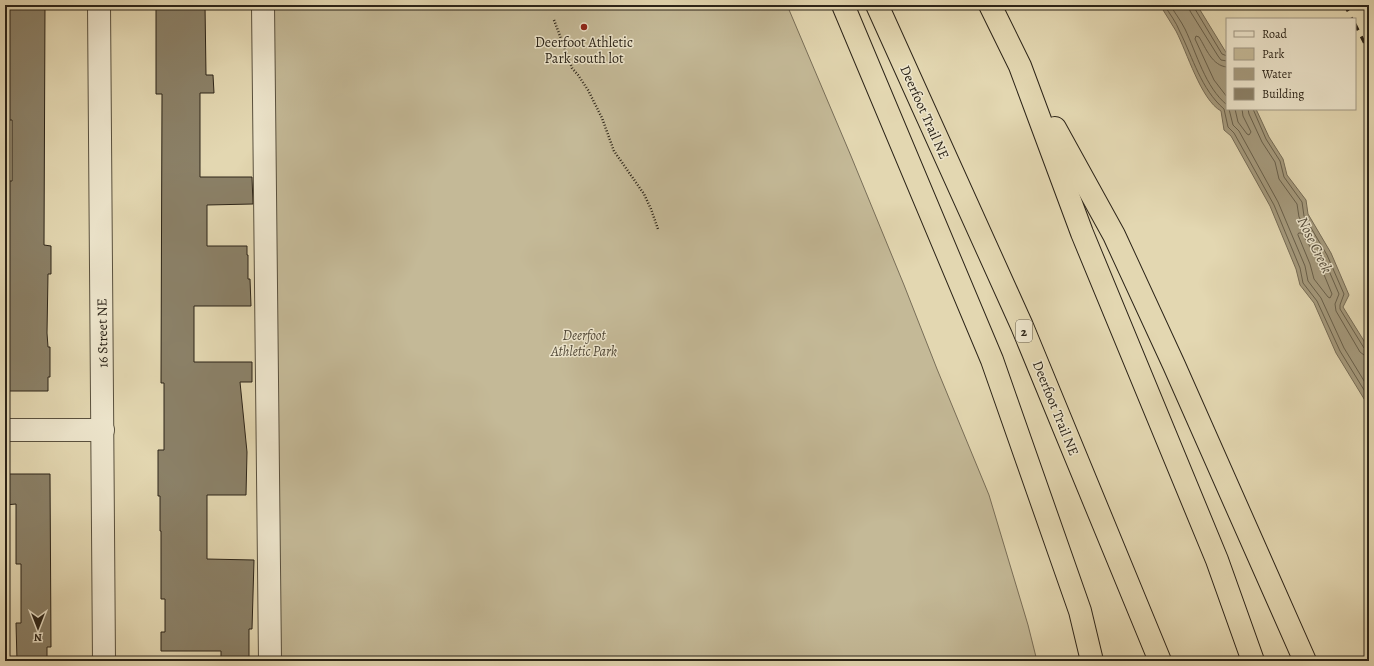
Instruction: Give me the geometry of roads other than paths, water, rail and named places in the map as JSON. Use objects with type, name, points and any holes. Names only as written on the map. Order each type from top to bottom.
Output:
[{"type":"highway","points":[[843,5],[992,360],[1080,611],[1092,661]]},
{"type":"highway","name":"Deerfoot Trail NE","points":[[877,5],[1022,326],[1160,661]]},
{"type":"highway","points":[[990,5],[1020,66],[1114,235],[1174,365],[1305,661]]},
{"type":"highway","points":[[1020,66],[1082,233],[1217,560],[1253,661]]},
{"type":"street","name":"16 Street NE","points":[[99,5],[104,661]]},
{"type":"street","points":[[263,5],[270,661]]},
{"type":"street","points":[[5,430],[103,430]]},
{"type":"water","name":"Nose Creek","points":[[1160,5],[1197,5],[1226,52],[1226,110],[1256,110],[1269,137],[1283,159],[1287,175],[1306,200],[1308,214],[1331,253],[1349,295],[1343,307],[1369,349],[1369,407],[1336,353],[1314,303],[1300,285],[1296,269],[1270,206],[1231,136],[1224,130],[1221,111],[1207,97],[1195,75],[1176,31]]},
{"type":"railway","points":[[1345,5],[1352,18]]},
{"type":"railway","points":[[1356,26],[1369,52]]},
{"type":"place","name":"Deerfoot Athletic Park south lot","points":[[584,27]]},
{"type":"park label","name":"Deerfoot Athletic Park","points":[[584,344]]}]
